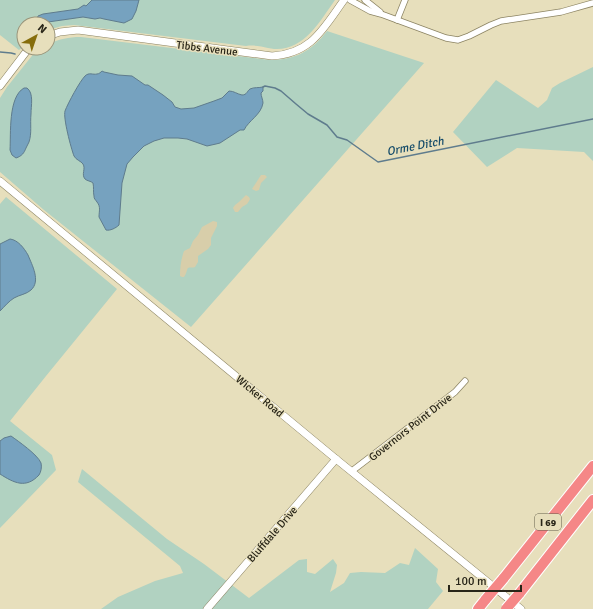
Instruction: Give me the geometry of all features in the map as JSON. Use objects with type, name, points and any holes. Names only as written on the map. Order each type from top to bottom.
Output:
[{"type":"highway","name":"I 69","points":[[478,609],[593,466]]},
{"type":"highway","name":"I 69","points":[[506,609],[593,500]]},
{"type":"street","name":"Tibbs Avenue","points":[[56,33],[78,30],[211,49],[280,56],[291,54],[300,50],[314,40],[344,0]]},
{"type":"street","points":[[350,0],[370,11],[446,38],[458,40],[501,21],[561,12],[593,3]]},
{"type":"street","points":[[365,0],[381,14]]},
{"type":"street","points":[[397,20],[405,0]]},
{"type":"street","points":[[0,86],[23,56]]},
{"type":"street","name":"Wicker Road","points":[[0,181],[336,459],[521,609]]},
{"type":"street","name":"Governors Point Drive","points":[[352,471],[455,392],[465,381]]},
{"type":"street","name":"Bluffdale Drive","points":[[207,609],[336,459]]},
{"type":"green space","points":[[0,0],[335,0],[317,25],[303,40],[285,48],[273,49],[74,25],[56,28],[56,16],[16,16],[16,48],[0,35]]},
{"type":"green space","points":[[327,31],[424,63],[191,327],[44,210],[0,172],[0,98],[32,56],[56,56],[56,42],[72,37],[81,37],[279,60],[302,53],[321,38]]},
{"type":"green space","points":[[593,67],[593,161],[584,152],[517,148],[487,167],[453,132],[496,80],[538,108],[547,100],[552,88]]},
{"type":"green space","points":[[6,197],[117,289],[10,421],[52,455],[56,470],[0,528],[0,204]]},
{"type":"green space","points":[[82,469],[167,539],[204,564],[249,598],[299,560],[307,559],[307,572],[315,574],[333,559],[337,565],[330,592],[344,583],[350,573],[385,573],[400,563],[409,565],[415,548],[438,569],[436,582],[443,591],[428,609],[101,609],[118,597],[155,581],[183,573],[180,566],[78,482]]},
{"type":"sand","points":[[261,175],[265,175],[267,177],[261,183],[259,190],[256,191],[252,189]]},
{"type":"sand","points":[[246,195],[250,199],[249,201],[238,212],[235,212],[233,208]]},
{"type":"sand","points":[[213,221],[217,222],[217,226],[211,238],[211,245],[198,256],[198,262],[195,267],[188,268],[184,277],[180,276],[184,251],[190,248],[202,227]]},
{"type":"water","points":[[92,0],[139,0],[132,19],[124,23],[100,18],[95,19],[83,17],[56,21],[56,16],[38,16],[78,9],[84,5],[86,6]]},
{"type":"water","points":[[102,71],[118,75],[132,76],[163,95],[172,102],[175,107],[181,109],[194,108],[222,98],[229,91],[244,95],[250,89],[263,87],[263,91],[261,93],[263,103],[260,111],[244,130],[240,130],[220,143],[207,146],[187,139],[164,138],[144,146],[127,164],[122,183],[119,225],[113,229],[106,230],[99,217],[99,207],[94,198],[93,183],[85,179],[83,175],[83,164],[74,156],[65,120],[65,111],[80,82],[86,75],[98,74]]},
{"type":"water","points":[[24,88],[27,88],[31,93],[32,104],[30,135],[29,142],[24,153],[16,158],[12,155],[10,150],[11,116],[15,99]]},
{"type":"water","points":[[10,239],[23,247],[28,255],[36,278],[34,286],[31,290],[8,302],[0,311],[0,244]]},
{"type":"water","points":[[11,436],[32,452],[41,463],[39,475],[29,482],[15,482],[0,474],[0,441]]},
{"type":"waterway","name":"Orme Ditch","points":[[0,52],[15,54]]},
{"type":"waterway","name":"Orme Ditch","points":[[263,87],[275,88],[281,91],[308,114],[327,125],[337,137],[347,140],[378,162],[593,119]]}]
